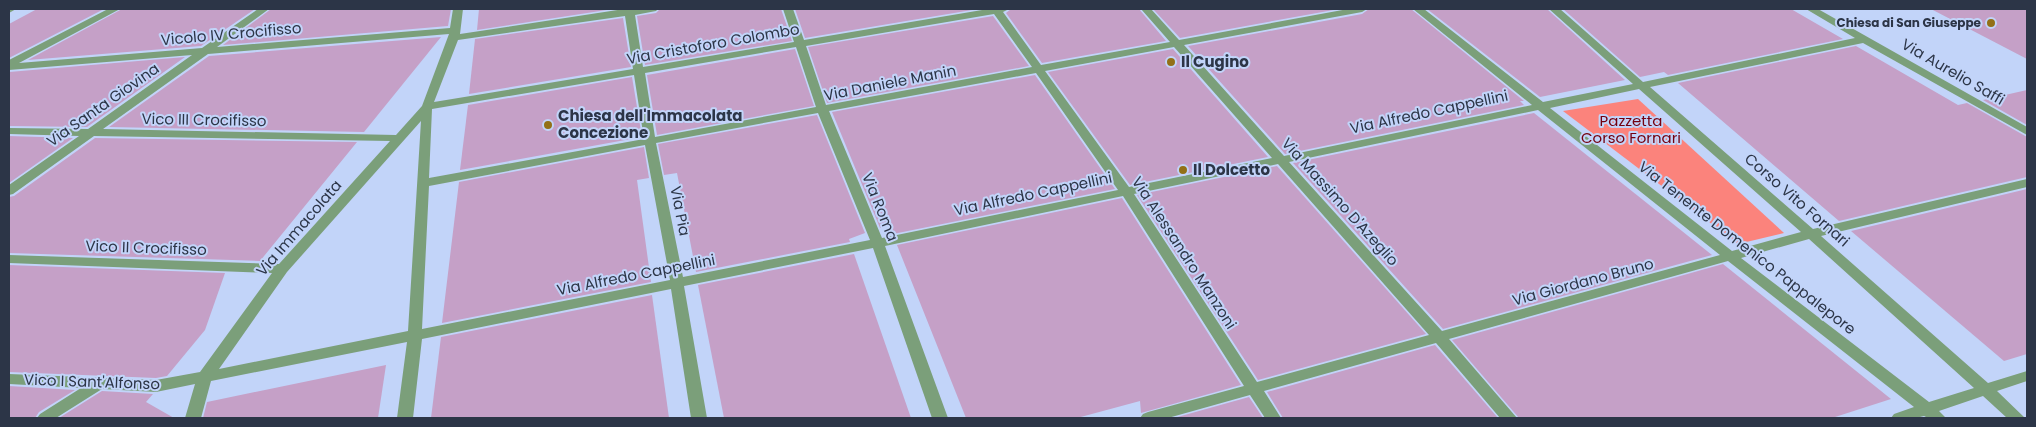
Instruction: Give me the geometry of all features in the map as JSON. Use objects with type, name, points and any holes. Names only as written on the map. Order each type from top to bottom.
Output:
[{"type":"street","points":[[9,66],[115,9]]},
{"type":"street","name":"Via Santa Giovina","points":[[9,191],[264,9]]},
{"type":"street","name":"Via Immacolata","points":[[405,418],[415,336],[427,107],[455,35],[458,9]]},
{"type":"street","name":"Vicolo IV Crocifisso","points":[[9,66],[455,35],[653,9]]},
{"type":"street","name":"Via Roma","points":[[788,9],[823,111],[878,242],[940,418]]},
{"type":"street","name":"Via Cristoforo Colombo","points":[[427,107],[999,9]]},
{"type":"street","name":"Via Alessandro Manzoni","points":[[999,9],[1038,70],[1126,192],[1273,418]]},
{"type":"street","name":"Via Massimo D'Azeglio","points":[[1146,9],[1440,338],[1508,418]]},
{"type":"street","name":"Via Daniele Manin","points":[[424,184],[1362,9]]},
{"type":"street","name":"Via Tenente Domenico Pappalepore","points":[[1418,9],[1932,414]]},
{"type":"street","name":"Corso Vito Fornari","points":[[1554,9],[1812,234],[2016,418]]},
{"type":"street","name":"Via Aurelio Saffi","points":[[1811,9],[2027,132]]},
{"type":"street","name":"Via Pia","points":[[630,11],[641,71],[650,141],[677,283],[699,418]]},
{"type":"street","name":"Via Alfredo Cappellini","points":[[205,378],[1126,192],[1866,39]]},
{"type":"street","name":"Via Immacolata","points":[[193,418],[205,378],[282,269],[427,107]]},
{"type":"street","name":"Vico III Crocifisso","points":[[9,131],[399,138]]},
{"type":"street","name":"Via Giordano Bruno","points":[[1148,418],[1732,258],[1812,234],[2027,183]]},
{"type":"street","name":"Vico II Crocifisso","points":[[9,260],[282,269]]},
{"type":"street","points":[[1899,418],[1932,414],[1986,390],[2027,376]]},
{"type":"street","name":"Vico I Sant'Alfonso","points":[[9,379],[156,386],[205,378]]},
{"type":"street","points":[[45,418],[100,383]]},
{"type":"green space","name":"Pazzetta Corso Fornari","points":[[1638,99],[1784,233],[1738,244],[1563,111]]},
{"type":"building","points":[[37,9],[104,9],[9,58],[9,24]]},
{"type":"building","points":[[122,9],[255,9],[201,46],[28,60]]},
{"type":"building","points":[[271,9],[451,9],[448,26],[223,45]]},
{"type":"building","points":[[479,9],[613,9],[477,30]]},
{"type":"building","points":[[660,9],[781,9],[792,41],[645,65],[637,16],[656,13]]},
{"type":"building","points":[[795,9],[978,9],[805,38]]},
{"type":"building","points":[[1011,9],[1139,9],[1166,41],[1042,63],[1006,13]]},
{"type":"building","points":[[1153,9],[1339,9],[1180,38]]},
{"type":"building","points":[[1369,9],[1411,9],[1524,101],[1520,101],[1524,105],[1285,154],[1188,46],[1362,14]]},
{"type":"building","points":[[1427,9],[1547,9],[1625,80],[1540,97]]},
{"type":"building","points":[[1563,9],[1791,9],[1843,39],[1668,75],[1664,72],[1640,77]]},
{"type":"building","name":"Chiesa di San Giuseppe","points":[[1931,9],[2027,9],[2027,59]]},
{"type":"building","points":[[993,16],[1029,66],[827,103],[808,47]]},
{"type":"building","points":[[623,18],[631,67],[469,94],[475,39]]},
{"type":"building","points":[[441,37],[364,132],[109,127],[209,56]]},
{"type":"building","points":[[1856,46],[1958,105],[1967,103],[2027,137],[2027,177],[1839,221],[1678,83]]},
{"type":"building","points":[[795,49],[814,106],[657,135],[647,75]]},
{"type":"building","points":[[1173,49],[1268,157],[1130,185],[1048,72]]},
{"type":"building","points":[[185,57],[87,127],[9,126],[9,72]]},
{"type":"building","points":[[1035,75],[1115,189],[893,234],[889,224],[880,228],[832,112]]},
{"type":"building","name":"Chiesa dell'Immacolata Concezione","points":[[632,77],[642,137],[460,170],[468,105]]},
{"type":"building","points":[[2027,90],[2027,125],[1983,100]]},
{"type":"building","points":[[1534,113],[1712,255],[1443,329],[1293,163]]},
{"type":"building","points":[[817,115],[865,233],[849,239],[850,242],[696,272],[677,173],[664,175],[658,144]]},
{"type":"building","points":[[9,136],[73,138],[9,183]]},
{"type":"building","points":[[95,138],[357,142],[260,261],[9,253],[9,197],[14,196]]},
{"type":"building","points":[[644,147],[649,178],[637,180],[651,282],[442,323],[459,182]]},
{"type":"building","points":[[1277,166],[1426,334],[1258,380],[1137,195]]},
{"type":"building","points":[[2027,189],[2027,354],[2004,361],[1851,231]]},
{"type":"building","points":[[1122,198],[1241,385],[1141,413],[1140,401],[1077,418],[966,418],[897,245]]},
{"type":"building","points":[[854,254],[911,418],[724,418],[698,285]]},
{"type":"building","points":[[1723,264],[1891,399],[1832,418],[1519,418],[1452,340]]},
{"type":"building","points":[[9,265],[225,273],[205,330],[167,376],[156,378],[9,372]]},
{"type":"building","points":[[652,295],[669,418],[431,418],[441,337]]},
{"type":"building","points":[[1435,345],[1498,418],[1283,418],[1267,392]]},
{"type":"building","points":[[386,365],[378,418],[203,418],[207,402]]},
{"type":"building","points":[[9,386],[75,390],[39,412],[35,418],[9,418]]},
{"type":"building","points":[[102,391],[153,394],[146,402],[174,418],[59,418]]},
{"type":"building","points":[[1249,397],[1263,418],[1174,418]]},
{"type":"place","name":"Chiesa di San Giuseppe","points":[[1991,23]]},
{"type":"place","name":"Il Cugino","points":[[1171,62]]},
{"type":"place","name":"Chiesa dell'Immacolata Concezione","points":[[548,125]]},
{"type":"place","name":"Il Dolcetto","points":[[1183,170]]}]
